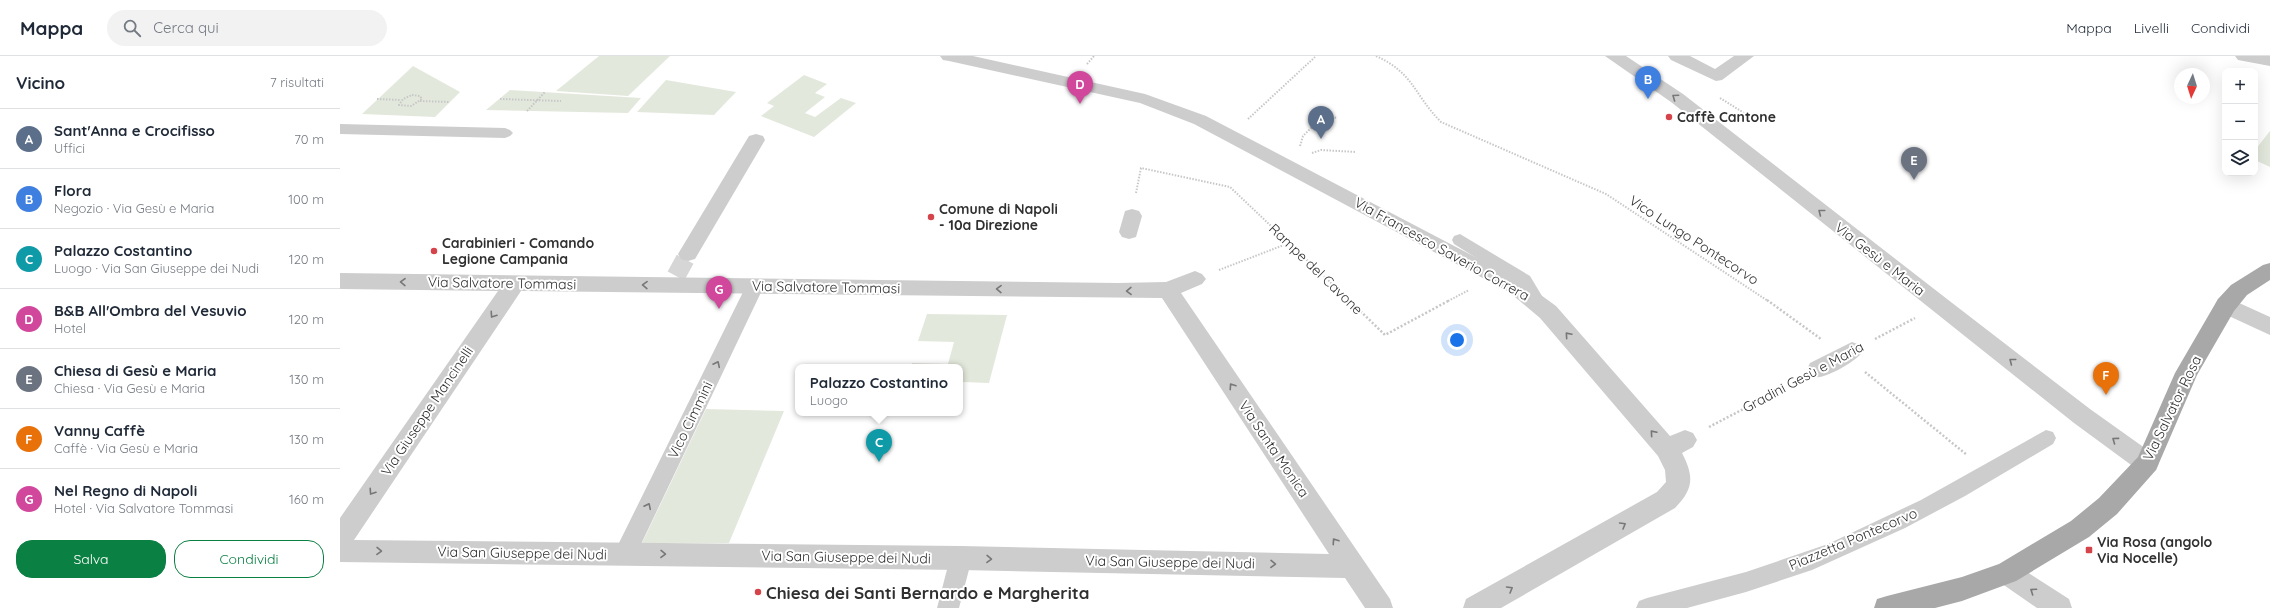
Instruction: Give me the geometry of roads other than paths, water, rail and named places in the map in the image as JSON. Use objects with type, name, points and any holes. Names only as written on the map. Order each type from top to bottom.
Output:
[{"type":"main road","name":"Via Salvator Rosa","points":[[1887,608],[1962,589],[2007,573],[2080,529],[2108,506],[2147,463],[2186,373],[2226,305],[2239,290],[2270,270]]},
{"type":"street","name":"Via Francesco Saverio Correra","points":[[949,56],[1145,99],[1200,120],[1496,276],[1536,301],[1548,312],[1676,444],[1676,465],[1679,476],[1676,492],[1666,500],[1476,608]]},
{"type":"street","name":"Via Gesù e Maria","points":[[1614,56],[1677,98],[1933,308],[2147,463]]},
{"type":"street","points":[[1677,56],[1716,76],[1745,56]]},
{"type":"street","points":[[2244,56],[2270,61]]},
{"type":"street","points":[[688,254],[756,140]]},
{"type":"street","points":[[1168,290],[1195,279]]},
{"type":"street","name":"Via Salvatore Tommasi","points":[[340,281],[515,283],[673,280],[755,286],[1168,290]]},
{"type":"street","name":"Via Giuseppe Mancinelli","points":[[340,539],[515,283]]},
{"type":"street","name":"Via Santa Monica","points":[[1168,290],[1380,608]]},
{"type":"street","points":[[2226,305],[2270,327]]},
{"type":"street","name":"Gradini Gesù e Maria","points":[[1818,369],[1848,353]]},
{"type":"street","name":"Via San Giuseppe dei Nudi","points":[[340,551],[961,558],[1352,566]]},
{"type":"street","points":[[2007,573],[2059,608]]},
{"type":"lane","points":[[340,129],[505,133]]},
{"type":"lane","points":[[1460,240],[1524,280],[1536,301]]},
{"type":"lane","name":"Vico Cimmini","points":[[624,554],[755,286]]},
{"type":"lane","name":"Piazzetta Pontecorvo","points":[[1647,608],[1731,587],[1804,563],[1867,536],[1926,508],[2046,438]]},
{"type":"lane","points":[[948,608],[961,558]]},
{"type":"tunnel","points":[[676,276],[688,254]]},
{"type":"place","name":"Flora","points":[[1648,99]]},
{"type":"place","name":"B&B All'Ombra del Vesuvio","points":[[1080,104]]},
{"type":"place","name":"Caffè Cantone","points":[[1669,117]]},
{"type":"place","name":"Sant'Anna e Crocifisso","points":[[1321,139]]},
{"type":"place","name":"Chiesa di Gesù e Maria","points":[[1914,180]]},
{"type":"place","name":"Comune di Napoli - 10a Direzione","points":[[931,217]]},
{"type":"place","name":"Carabinieri - Comando Legione Campania","points":[[434,251]]},
{"type":"place","name":"Nel Regno di Napoli","points":[[719,309]]},
{"type":"place","name":"Vanny Caffè","points":[[2106,395]]},
{"type":"place","name":"Palazzo Costantino","points":[[879,462]]},
{"type":"place","name":"Via Rosa (angolo Via Nocelle)","points":[[2089,550]]},
{"type":"place","name":"Chiesa dei Santi Bernardo e Margherita","points":[[758,592]]}]
